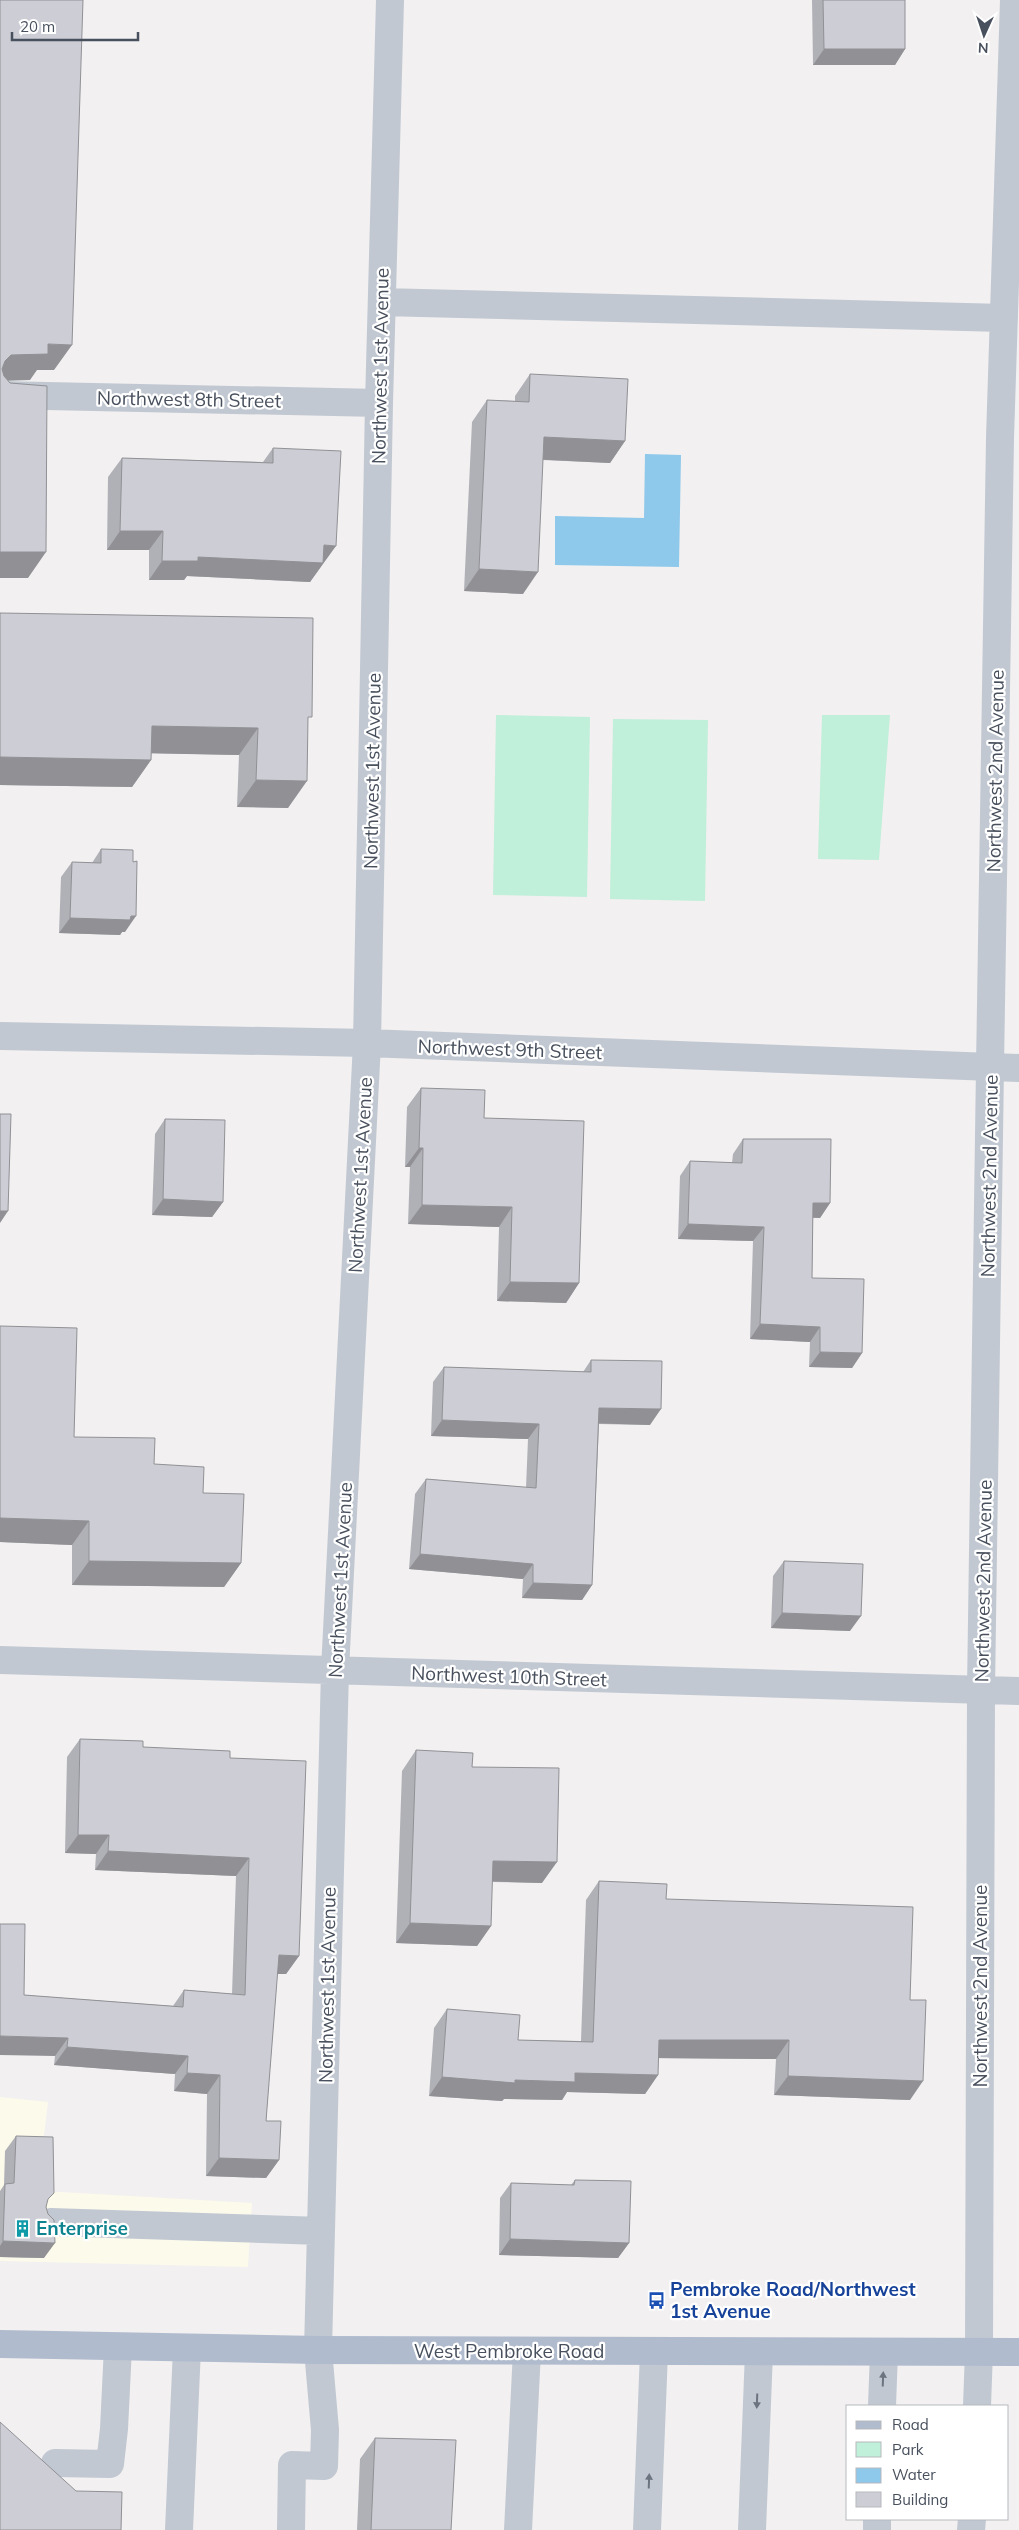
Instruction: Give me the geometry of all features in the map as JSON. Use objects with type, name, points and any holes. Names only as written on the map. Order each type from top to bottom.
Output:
[{"type":"main road","name":"West Pembroke Road","points":[[0,2344],[318,2350],[1019,2352]]},
{"type":"street","name":"Northwest 1st Avenue","points":[[291,2530],[292,2465],[324,2466],[325,2430],[318,2350],[335,1670],[367,1043],[379,403],[390,0]]},
{"type":"street","name":"Northwest 2nd Avenue","points":[[977,2405],[979,2352],[981,1690],[990,1067],[1009,438],[1004,318],[1015,111],[1014,0]]},
{"type":"street","points":[[382,302],[1004,318]]},
{"type":"street","name":"Northwest 8th Street","points":[[0,394],[379,403]]},
{"type":"street","name":"Northwest 9th Street","points":[[0,1036],[367,1043],[1019,1068]]},
{"type":"street","name":"Northwest 10th Street","points":[[0,1660],[1019,1691]]},
{"type":"street","points":[[51,2222],[321,2231]]},
{"type":"street","points":[[55,2463],[110,2464],[114,2429],[118,2347]]},
{"type":"street","points":[[179,2530],[187,2348]]},
{"type":"street","points":[[518,2530],[527,2351]]},
{"type":"street","points":[[647,2530],[654,2352]]},
{"type":"street","points":[[752,2530],[759,2352]]},
{"type":"street","points":[[882,2405],[884,2352]]},
{"type":"shaded area","points":[[0,2097],[48,2102],[42,2152],[43,2191],[252,2203],[248,2267],[0,2261]]},
{"type":"green space","points":[[496,715],[590,717],[587,897],[493,895]]},
{"type":"green space","points":[[822,715],[890,715],[879,860],[818,859]]},
{"type":"green space","points":[[613,719],[708,720],[705,901],[610,899]]},
{"type":"water","points":[[645,454],[681,455],[679,567],[555,565],[555,516],[644,518]]},
{"type":"building","points":[[0,0],[83,0],[72,345],[48,344],[48,354],[11,355],[5,361],[2,369],[4,376],[10,383],[47,386],[46,552],[0,552]]},
{"type":"building","points":[[823,0],[905,0],[905,49],[824,49]]},
{"type":"building","points":[[530,374],[628,379],[625,441],[544,437],[538,572],[479,569],[487,400],[529,402]]},
{"type":"building","points":[[273,448],[341,451],[336,546],[324,545],[323,563],[198,557],[198,561],[162,561],[163,531],[120,531],[122,458],[273,463]]},
{"type":"building","points":[[0,613],[313,618],[312,717],[308,717],[307,781],[256,780],[258,728],[152,726],[151,760],[0,757]]},
{"type":"building","points":[[101,849],[133,850],[133,862],[137,861],[136,916],[131,916],[130,920],[70,918],[72,862],[101,863]]},
{"type":"building","points":[[421,1088],[485,1090],[484,1118],[584,1121],[579,1283],[510,1282],[512,1207],[422,1205],[423,1148],[419,1148]]},
{"type":"building","points":[[0,1114],[11,1114],[8,1211],[0,1211]]},
{"type":"building","points":[[165,1119],[225,1120],[223,1202],[163,1199]]},
{"type":"building","points":[[743,1139],[831,1139],[830,1203],[813,1203],[812,1278],[864,1279],[862,1353],[820,1352],[820,1327],[760,1324],[764,1227],[688,1224],[690,1161],[742,1163]]},
{"type":"building","points":[[0,1326],[77,1328],[74,1437],[155,1438],[154,1464],[204,1467],[203,1493],[244,1494],[241,1563],[89,1561],[89,1521],[0,1518]]},
{"type":"building","points":[[591,1360],[662,1361],[661,1409],[599,1408],[592,1585],[533,1583],[533,1564],[420,1554],[426,1479],[536,1488],[539,1424],[442,1420],[444,1367],[591,1372]]},
{"type":"building","points":[[784,1561],[863,1564],[861,1616],[782,1613]]},
{"type":"building","points":[[80,1739],[143,1741],[143,1747],[230,1751],[230,1758],[306,1761],[299,1956],[279,1955],[266,2121],[281,2121],[279,2160],[219,2158],[220,2075],[187,2073],[188,2056],[67,2047],[68,2038],[0,2036],[0,1924],[25,1924],[24,1995],[183,2007],[184,1990],[245,1995],[249,1858],[108,1851],[109,1835],[78,1835]]},
{"type":"building","points":[[416,1750],[473,1753],[472,1767],[559,1768],[557,1862],[493,1861],[491,1926],[410,1923]]},
{"type":"building","points":[[599,1881],[667,1884],[666,1899],[913,1907],[910,2000],[926,2000],[923,2081],[788,2076],[789,2040],[659,2040],[658,2075],[575,2073],[575,2082],[515,2080],[515,2083],[442,2077],[447,2009],[520,2015],[518,2040],[593,2042]]},
{"type":"building","name":"Enterprise","points":[[16,2136],[53,2137],[54,2193],[48,2199],[46,2207],[48,2214],[54,2220],[55,2243],[3,2241],[5,2184],[14,2183]]},
{"type":"building","points":[[575,2180],[631,2181],[629,2243],[510,2239],[511,2183],[574,2185]]},
{"type":"building","points":[[0,2422],[76,2491],[122,2492],[121,2530],[0,2530]]},
{"type":"building","points":[[375,2438],[456,2440],[451,2530],[371,2530]]},
{"type":"place","name":"Enterprise","points":[[22,2228]]},
{"type":"place","name":"Pembroke Road/Northwest 1st Avenue","points":[[656,2300]]}]
